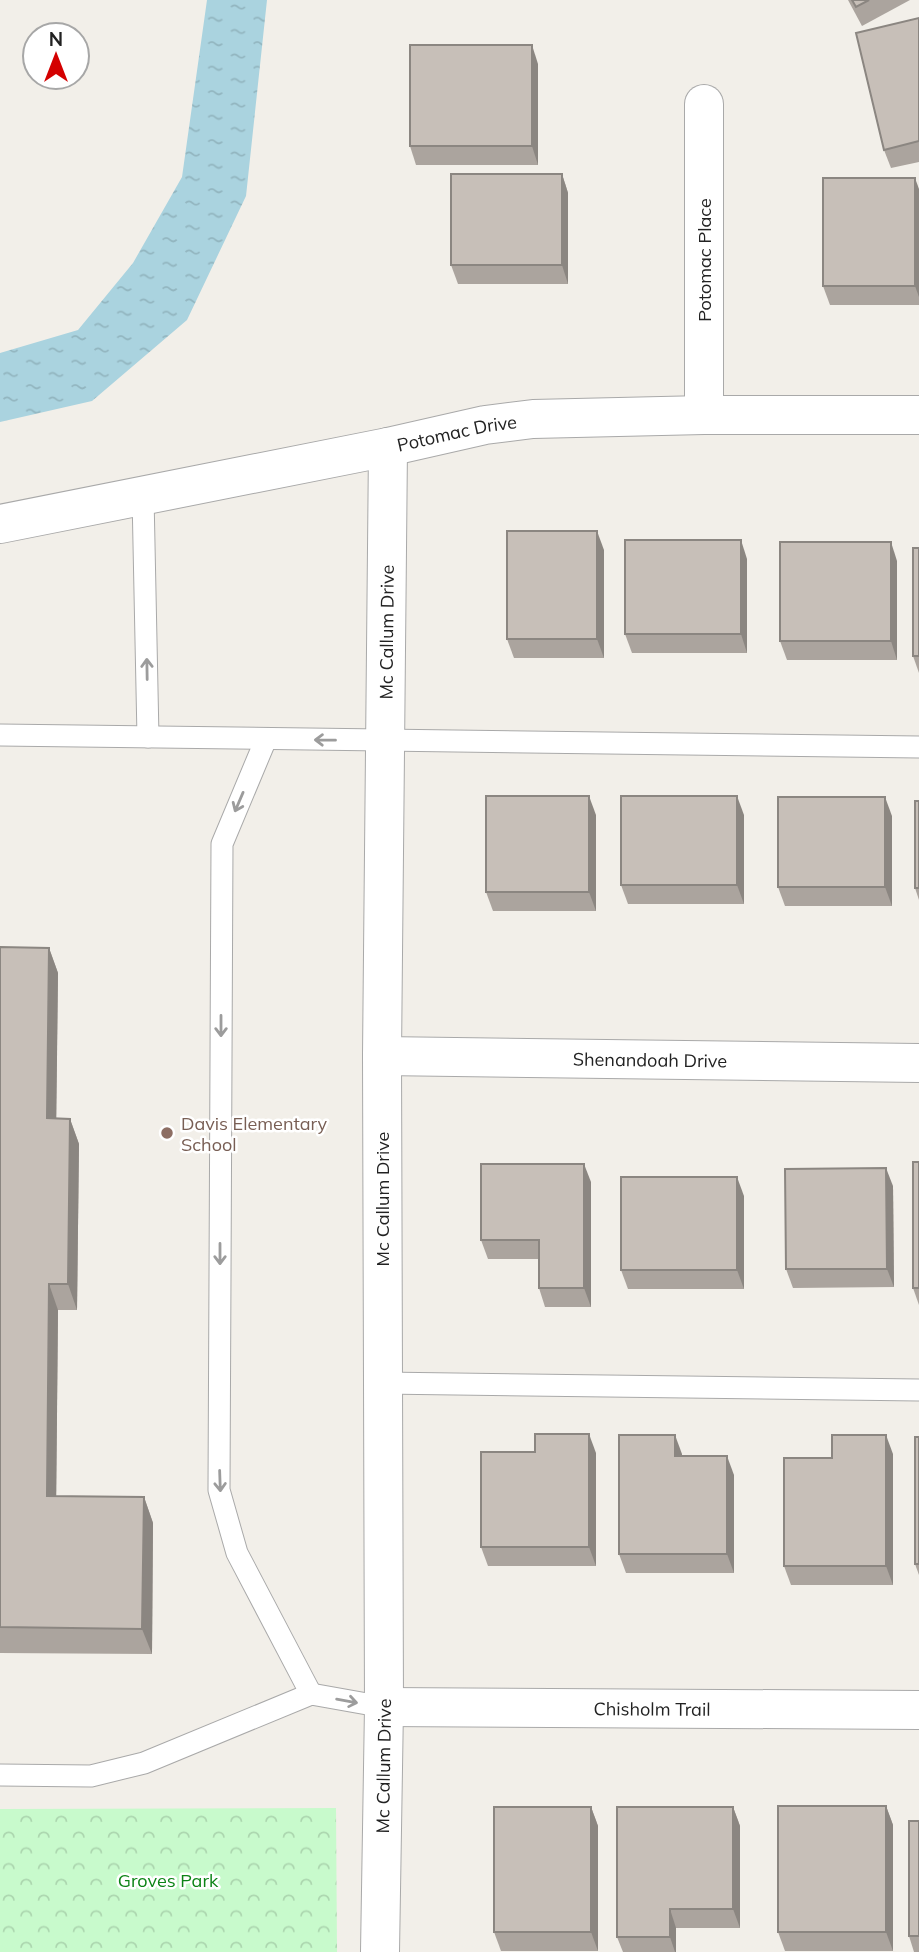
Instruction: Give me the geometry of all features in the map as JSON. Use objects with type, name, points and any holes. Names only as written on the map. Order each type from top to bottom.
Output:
[{"type":"street","name":"Potomac Place","points":[[704,104],[704,415]]},
{"type":"street","name":"Potomac Drive","points":[[0,524],[388,447],[485,425],[533,419],[704,415],[919,415]]},
{"type":"street","name":"Mc Callum Drive","points":[[380,1952],[384,1707],[382,1056],[388,447]]},
{"type":"street","name":"Shenandoah Drive","points":[[382,1056],[919,1063]]},
{"type":"street","name":"Chisholm Trail","points":[[384,1707],[919,1710]]},
{"type":"lane","points":[[142,496],[148,737]]},
{"type":"lane","points":[[0,735],[919,747]]},
{"type":"lane","points":[[266,739],[222,844],[219,1490],[237,1553],[311,1694]]},
{"type":"lane","points":[[382,1383],[919,1390]]},
{"type":"lane","points":[[0,1775],[91,1776],[144,1763],[311,1694],[384,1707]]},
{"type":"green space","name":"Groves Park","points":[[336,1808],[337,1952],[0,1952],[0,1809]]},
{"type":"water","points":[[207,0],[267,0],[246,196],[187,320],[92,401],[0,422],[0,353],[78,330],[133,263],[182,177]]},
{"type":"building","points":[[852,0],[869,0],[856,7]]},
{"type":"building","points":[[919,18],[919,141],[884,150],[856,33]]},
{"type":"building","points":[[410,45],[532,45],[532,146],[410,146]]},
{"type":"building","points":[[451,174],[562,174],[562,265],[451,265]]},
{"type":"building","points":[[823,178],[915,178],[915,286],[823,286]]},
{"type":"building","points":[[507,531],[597,531],[597,639],[507,639]]},
{"type":"building","points":[[625,540],[741,540],[741,634],[625,634]]},
{"type":"building","points":[[780,542],[891,542],[891,641],[780,641]]},
{"type":"building","points":[[913,548],[919,548],[919,656],[913,656]]},
{"type":"building","points":[[486,796],[589,796],[589,892],[486,892]]},
{"type":"building","points":[[621,796],[737,796],[737,885],[621,885]]},
{"type":"building","points":[[778,797],[885,797],[885,887],[778,887]]},
{"type":"building","points":[[915,801],[919,801],[919,888],[915,888]]},
{"type":"building","points":[[0,947],[49,948],[47,1118],[70,1119],[68,1284],[49,1284],[47,1496],[144,1497],[142,1629],[0,1627]]},
{"type":"building","points":[[913,1162],[919,1162],[919,1288],[913,1288]]},
{"type":"building","points":[[481,1164],[584,1164],[584,1288],[539,1288],[539,1240],[481,1240]]},
{"type":"building","points":[[886,1168],[887,1269],[786,1269],[785,1169]]},
{"type":"building","points":[[621,1177],[737,1177],[737,1270],[621,1270]]},
{"type":"building","points":[[535,1434],[589,1434],[589,1547],[481,1547],[481,1452],[535,1452]]},
{"type":"building","points":[[619,1435],[675,1435],[675,1456],[727,1456],[727,1554],[619,1554]]},
{"type":"building","points":[[832,1435],[886,1435],[886,1566],[784,1566],[784,1458],[832,1458]]},
{"type":"building","points":[[915,1437],[919,1437],[919,1564],[915,1564]]},
{"type":"building","points":[[778,1806],[886,1806],[886,1932],[778,1932]]},
{"type":"building","points":[[494,1807],[591,1807],[591,1932],[494,1932]]},
{"type":"building","points":[[617,1807],[733,1807],[733,1909],[670,1909],[670,1937],[617,1937]]},
{"type":"building","points":[[909,1821],[919,1821],[919,1936],[909,1936]]},
{"type":"place","name":"Davis Elementary School","points":[[167,1133]]}]
